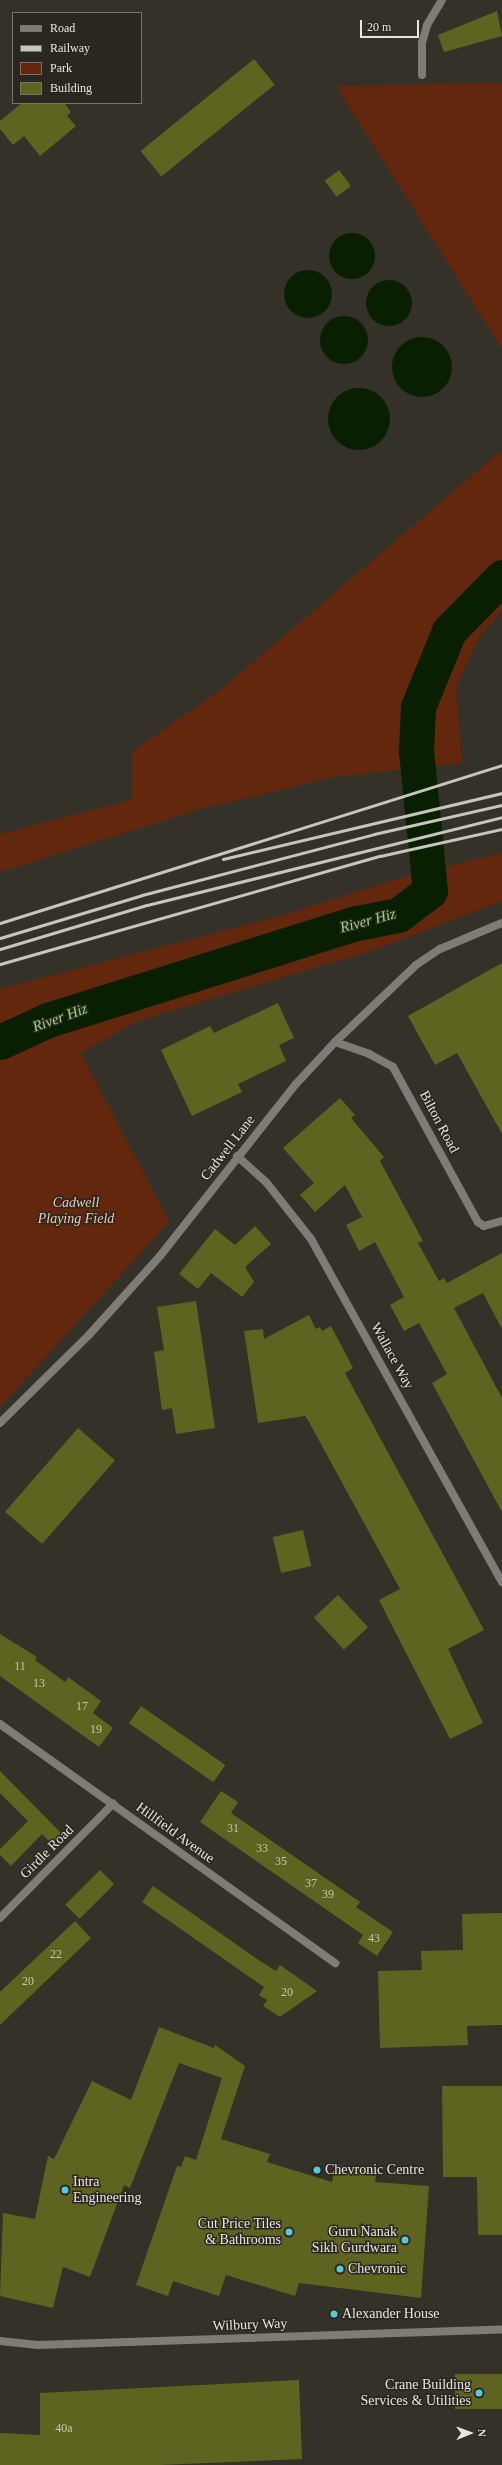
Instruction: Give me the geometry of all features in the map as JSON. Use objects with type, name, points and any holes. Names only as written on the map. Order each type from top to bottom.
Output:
[{"type":"street","points":[[422,75],[422,43],[427,25],[442,0]]},
{"type":"street","name":"Cadwell Lane","points":[[0,1423],[88,1336],[160,1256],[296,1084],[336,1042],[416,965],[440,949],[502,923]]},
{"type":"street","name":"Bilton Road","points":[[336,1042],[369,1054],[393,1067],[478,1222],[484,1226],[502,1221]]},
{"type":"street","name":"Wallace Way","points":[[238,1156],[266,1182],[311,1239],[502,1582]]},
{"type":"street","name":"Hillfield Avenue","points":[[0,1724],[335,1963]]},
{"type":"street","name":"Girdle Road","points":[[0,1918],[113,1804]]},
{"type":"street","name":"Wilbury Way","points":[[0,2341],[38,2345],[502,2330]]},
{"type":"green space","points":[[502,83],[502,349],[336,86]]},
{"type":"green space","points":[[502,450],[502,611],[482,633],[456,687],[462,763],[334,777],[198,810],[0,872],[0,834],[132,800],[132,752],[223,688]]},
{"type":"green space","name":"Cadwell Playing Field","points":[[502,853],[502,901],[372,951],[138,1021],[81,1053],[169,1222],[0,1407],[0,989],[276,917],[408,876]]},
{"type":"shaded area","points":[[347,233],[357,233],[365,237],[371,243],[375,251],[375,261],[371,269],[365,275],[357,279],[347,279],[339,275],[333,269],[329,261],[329,251],[333,243],[339,237]]},
{"type":"shaded area","points":[[308,270],[317,272],[325,277],[330,285],[332,294],[330,303],[325,311],[317,316],[308,318],[299,316],[291,311],[286,303],[284,294],[286,285],[291,277],[299,272]]},
{"type":"shaded area","points":[[389,280],[402,284],[408,290],[412,303],[408,316],[402,322],[389,326],[376,322],[370,316],[366,303],[370,290],[376,284]]},
{"type":"shaded area","points":[[344,316],[353,318],[361,323],[366,331],[368,340],[366,349],[361,357],[353,362],[344,364],[335,362],[327,357],[322,349],[320,340],[322,331],[327,323],[335,318]]},
{"type":"shaded area","points":[[422,337],[438,342],[443,346],[447,351],[452,367],[447,383],[443,388],[438,392],[422,397],[406,392],[401,388],[397,383],[392,367],[397,351],[401,346],[406,342]]},
{"type":"shaded area","points":[[353,388],[365,388],[381,397],[388,407],[390,419],[388,431],[381,441],[365,450],[353,450],[342,445],[333,436],[328,425],[328,413],[333,402],[342,393]]},
{"type":"building","points":[[497,11],[502,36],[444,52],[438,35]]},
{"type":"building","points":[[254,59],[275,85],[161,177],[141,151]]},
{"type":"building","points":[[21,104],[65,104],[71,112],[67,116],[76,126],[40,156],[24,136],[13,145],[0,129],[0,121]]},
{"type":"building","points":[[339,170],[351,186],[337,197],[325,181]]},
{"type":"building","points":[[502,963],[502,1134],[457,1053],[435,1065],[408,1016]]},
{"type":"building","points":[[278,1003],[294,1038],[279,1045],[286,1061],[238,1084],[242,1092],[192,1116],[161,1050],[210,1026],[214,1033]]},
{"type":"building","points":[[340,1098],[355,1115],[351,1118],[384,1157],[380,1161],[423,1241],[418,1243],[439,1281],[444,1278],[447,1283],[502,1253],[502,1329],[483,1293],[454,1308],[502,1398],[502,1512],[432,1383],[447,1374],[419,1323],[404,1331],[390,1305],[404,1297],[375,1242],[359,1251],[346,1225],[362,1217],[345,1185],[315,1212],[300,1195],[314,1183],[283,1148]]},
{"type":"building","points":[[255,1226],[271,1244],[245,1267],[254,1282],[242,1297],[211,1273],[198,1289],[179,1274],[215,1229],[235,1245]]},
{"type":"building","points":[[196,1301],[215,1428],[176,1434],[172,1408],[162,1410],[154,1352],[164,1350],[157,1307]]},
{"type":"building","points":[[309,1315],[316,1329],[320,1327],[322,1331],[331,1326],[353,1368],[345,1373],[484,1630],[448,1649],[483,1723],[450,1739],[379,1600],[400,1589],[309,1422],[305,1416],[258,1423],[244,1331],[263,1329],[264,1339]]},
{"type":"building","points":[[78,1428],[115,1460],[42,1544],[5,1512]]},
{"type":"building","points":[[303,1530],[311,1566],[281,1573],[273,1537]]},
{"type":"building","points":[[338,1595],[368,1627],[344,1650],[314,1618]]},
{"type":"building","points":[[0,1634],[37,1657],[35,1660],[65,1682],[68,1677],[101,1701],[93,1713],[113,1728],[99,1747],[0,1676]]},
{"type":"building","points":[[141,1706],[225,1765],[213,1782],[129,1723]]},
{"type":"building","points":[[0,1771],[63,1835],[53,1845],[42,1834],[11,1866],[0,1855],[0,1849],[28,1821],[0,1793]]},
{"type":"building","points":[[221,1791],[238,1802],[231,1813],[360,1902],[356,1907],[393,1932],[377,1956],[358,1943],[363,1935],[200,1822]]},
{"type":"building","points":[[100,1870],[114,1884],[79,1919],[65,1905]]},
{"type":"building","points":[[153,1886],[257,1959],[276,1971],[280,1965],[317,1991],[280,2017],[263,2006],[267,2000],[259,1995],[264,1987],[142,1902]]},
{"type":"building","points":[[502,1913],[502,2025],[467,2026],[468,2045],[380,2048],[378,1971],[422,1970],[421,1951],[463,1950],[462,1914]]},
{"type":"building","points":[[75,1921],[91,1938],[0,2025],[0,1992]]},
{"type":"building","points":[[159,2027],[214,2048],[215,2045],[245,2066],[221,2139],[270,2154],[267,2162],[332,2182],[335,2165],[377,2171],[375,2182],[429,2186],[421,2298],[299,2283],[295,2296],[226,2275],[219,2296],[173,2281],[168,2296],[136,2285],[177,2166],[181,2167],[185,2156],[196,2160],[222,2078],[179,2063],[130,2188],[124,2185],[90,2277],[63,2267],[53,2308],[0,2296],[3,2213],[35,2219],[48,2156],[54,2159],[92,2081],[131,2100]]},
{"type":"building","points":[[442,2086],[502,2086],[502,2235],[478,2235],[477,2177],[443,2177]]},
{"type":"building","name":"Crane Building Services & Utilities","points":[[455,2374],[502,2374],[502,2409],[455,2409]]},
{"type":"building","points":[[299,2380],[302,2459],[159,2465],[0,2465],[0,2433],[40,2435],[40,2393]]},
{"type":"waterway","name":"River Hiz","points":[[0,1042],[48,1020],[352,924],[398,915],[430,891],[416,751],[418,707],[449,631],[502,577]]},
{"type":"railway","points":[[0,923],[502,765]]},
{"type":"railway","points":[[223,859],[502,793]]},
{"type":"railway","points":[[0,938],[142,895],[374,834],[502,805]]},
{"type":"railway","points":[[0,949],[147,905],[502,817]]},
{"type":"railway","points":[[0,964],[380,856],[502,829]]},
{"type":"place","name":"Chevronic Centre","points":[[317,2170]]},
{"type":"place","name":"Intra Engineering","points":[[65,2190]]},
{"type":"place","name":"Cut Price Tiles & Bathrooms","points":[[289,2232]]},
{"type":"place","name":"Guru Nanak Sikh Gurdwara","points":[[405,2240]]},
{"type":"place","name":"Chevronic","points":[[340,2269]]},
{"type":"place","name":"Alexander House","points":[[334,2314]]},
{"type":"place","name":"Crane Building Services & Utilities","points":[[479,2393]]}]
